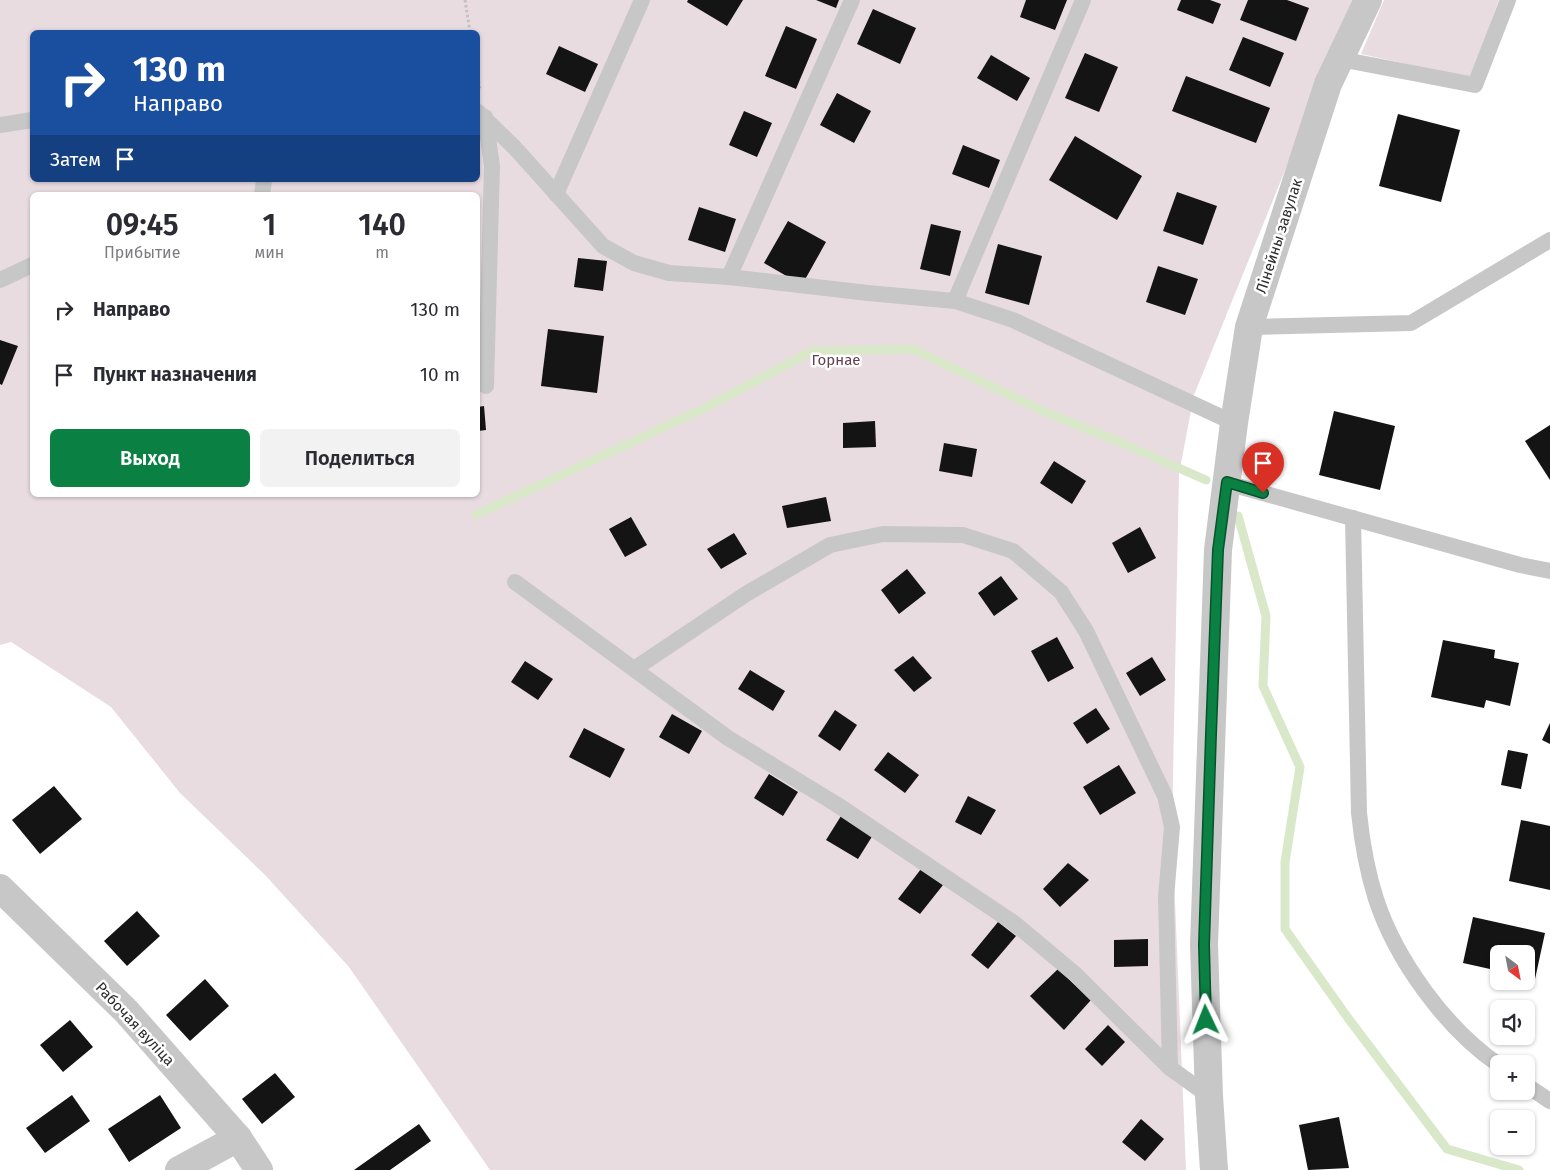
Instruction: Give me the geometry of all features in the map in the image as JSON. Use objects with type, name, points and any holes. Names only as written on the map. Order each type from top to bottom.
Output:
[{"type":"street","name":"Лінейны завулак","points":[[1214,1170],[1209,1096],[1204,945],[1218,550],[1234,423],[1250,327],[1328,84],[1368,0]]},
{"type":"street","name":"Рабочая вуліца","points":[[0,888],[126,1012],[238,1138],[259,1170]]},
{"type":"street","points":[[179,1170],[238,1138]]},
{"type":"lane","points":[[556,194],[642,0]]},
{"type":"lane","points":[[729,277],[852,0]]},
{"type":"lane","points":[[955,301],[1083,0]]},
{"type":"lane","points":[[1340,59],[1475,86],[1508,0]]},
{"type":"lane","points":[[481,115],[603,246],[634,264],[669,274],[729,277],[955,301],[1014,320],[1234,423]]},
{"type":"lane","points":[[481,115],[492,166],[486,386]]},
{"type":"lane","points":[[0,125],[30,120]]},
{"type":"lane","points":[[1250,327],[1411,323],[1550,240]]},
{"type":"lane","points":[[0,280],[30,266]]},
{"type":"lane","points":[[1227,482],[1520,565],[1550,571]]},
{"type":"lane","points":[[1354,518],[1359,813],[1363,851],[1376,899],[1392,939],[1416,977],[1453,1026],[1490,1059]]},
{"type":"lane","points":[[634,669],[746,594],[830,546],[882,534],[963,535],[1013,551],[1061,592],[1086,631],[1165,796],[1172,827],[1166,898],[1170,1068]]},
{"type":"lane","points":[[515,582],[728,738],[836,804],[1014,923],[1075,974],[1170,1068],[1209,1096]]},
{"type":"lane","points":[[1535,1090],[1550,1101]]},
{"type":"path","points":[[465,0],[470,30]]},
{"type":"green space","name":"Горнае","points":[[0,0],[1354,0],[1194,395],[1179,474],[1172,827],[1186,1170],[490,1170],[349,967],[265,875],[180,793],[111,707],[11,642],[0,645]]},
{"type":"green space","points":[[1384,0],[1499,0],[1471,78],[1361,54]]},
{"type":"building","points":[[688,0],[743,0],[727,26],[687,2]]},
{"type":"building","points":[[816,0],[839,0],[836,8]]},
{"type":"building","points":[[1026,0],[1067,0],[1055,30],[1020,17]]},
{"type":"building","points":[[1181,0],[1210,0],[1221,4],[1213,24],[1177,10]]},
{"type":"building","points":[[1248,0],[1287,0],[1309,8],[1296,41],[1240,20]]},
{"type":"building","points":[[873,9],[916,28],[900,64],[857,44]]},
{"type":"building","points":[[786,26],[817,39],[796,89],[765,76]]},
{"type":"building","points":[[1243,37],[1284,53],[1270,87],[1229,70]]},
{"type":"building","points":[[559,46],[598,64],[585,92],[546,74]]},
{"type":"building","points":[[1085,53],[1118,67],[1099,112],[1065,98]]},
{"type":"building","points":[[991,55],[1030,78],[1017,101],[977,78]]},
{"type":"building","points":[[1186,76],[1270,108],[1256,143],[1172,111]]},
{"type":"building","points":[[837,93],[871,111],[854,143],[820,125]]},
{"type":"building","points":[[744,111],[772,123],[757,157],[729,145]]},
{"type":"building","points":[[1398,114],[1460,130],[1441,202],[1379,186]]},
{"type":"building","points":[[1075,136],[1142,176],[1117,220],[1049,180]]},
{"type":"building","points":[[963,145],[1000,160],[989,188],[952,174]]},
{"type":"building","points":[[1177,192],[1217,206],[1203,245],[1163,231]]},
{"type":"building","points":[[699,207],[736,219],[725,252],[688,240]]},
{"type":"building","points":[[788,221],[826,242],[802,285],[764,263]]},
{"type":"building","points":[[931,224],[961,231],[950,276],[920,269]]},
{"type":"building","points":[[998,244],[1042,256],[1029,305],[985,293]]},
{"type":"building","points":[[578,258],[607,261],[603,291],[574,287]]},
{"type":"building","points":[[1158,266],[1198,279],[1185,315],[1146,302]]},
{"type":"building","points":[[548,329],[604,336],[597,393],[541,386]]},
{"type":"building","points":[[0,340],[18,346],[2,385],[0,384]]},
{"type":"building","points":[[484,406],[486,430],[480,431],[480,407]]},
{"type":"building","points":[[1334,411],[1395,426],[1380,490],[1319,475]]},
{"type":"building","points":[[875,421],[876,447],[843,448],[843,423]]},
{"type":"building","points":[[1550,425],[1550,480],[1525,441]]},
{"type":"building","points":[[944,443],[977,449],[972,477],[939,471]]},
{"type":"building","points":[[1054,461],[1086,481],[1072,504],[1040,483]]},
{"type":"building","points":[[826,497],[831,521],[787,528],[782,506]]},
{"type":"building","points":[[631,517],[647,545],[625,557],[609,529]]},
{"type":"building","points":[[1140,527],[1156,558],[1128,573],[1112,543]]},
{"type":"building","points":[[734,533],[747,554],[721,569],[707,549]]},
{"type":"building","points":[[907,569],[926,593],[899,614],[881,590]]},
{"type":"building","points":[[1001,576],[1018,599],[994,616],[978,593]]},
{"type":"building","points":[[1057,637],[1074,668],[1048,682],[1031,651]]},
{"type":"building","points":[[1443,640],[1495,650],[1494,658],[1519,663],[1510,706],[1486,700],[1484,708],[1431,697]]},
{"type":"building","points":[[913,656],[932,678],[914,692],[894,670]]},
{"type":"building","points":[[1152,657],[1166,680],[1140,696],[1126,673]]},
{"type":"building","points":[[525,661],[553,679],[538,700],[511,682]]},
{"type":"building","points":[[750,670],[785,691],[773,711],[738,689]]},
{"type":"building","points":[[1096,708],[1110,729],[1087,744],[1073,723]]},
{"type":"building","points":[[835,710],[857,725],[840,751],[818,736]]},
{"type":"building","points":[[672,714],[702,731],[689,754],[659,737]]},
{"type":"building","points":[[1550,723],[1550,744],[1542,740]]},
{"type":"building","points":[[584,728],[625,749],[610,778],[569,757]]},
{"type":"building","points":[[1508,750],[1528,754],[1521,789],[1501,785]]},
{"type":"building","points":[[888,752],[919,775],[905,793],[874,770]]},
{"type":"building","points":[[1119,765],[1136,793],[1100,815],[1083,787]]},
{"type":"building","points":[[769,774],[798,792],[783,816],[754,798]]},
{"type":"building","points":[[54,786],[82,819],[40,854],[12,820]]},
{"type":"building","points":[[968,796],[996,810],[981,835],[955,822]]},
{"type":"building","points":[[841,816],[873,835],[858,859],[826,840]]},
{"type":"building","points":[[1521,820],[1550,826],[1550,890],[1509,881]]},
{"type":"building","points":[[1068,863],[1089,880],[1060,907],[1043,889]]},
{"type":"building","points":[[921,869],[943,885],[920,914],[898,899]]},
{"type":"building","points":[[137,911],[160,936],[127,966],[104,941]]},
{"type":"building","points":[[1473,917],[1545,933],[1535,979],[1535,945],[1490,945],[1490,969],[1463,963]]},
{"type":"building","points":[[998,922],[1016,936],[988,969],[971,955]]},
{"type":"building","points":[[1148,939],[1148,966],[1114,967],[1114,940]]},
{"type":"building","points":[[1058,969],[1091,1000],[1064,1030],[1030,996]]},
{"type":"building","points":[[205,979],[229,1006],[190,1041],[166,1015]]},
{"type":"building","points":[[70,1020],[93,1047],[63,1072],[40,1045]]},
{"type":"building","points":[[1108,1025],[1125,1042],[1102,1066],[1085,1049]]},
{"type":"building","points":[[275,1073],[295,1097],[262,1124],[242,1099]]},
{"type":"building","points":[[72,1095],[90,1121],[45,1153],[26,1128]]},
{"type":"building","points":[[160,1095],[181,1128],[129,1162],[108,1129]]},
{"type":"building","points":[[1339,1117],[1349,1168],[1308,1170],[1299,1125]]},
{"type":"building","points":[[1141,1119],[1164,1139],[1145,1161],[1122,1142]]},
{"type":"building","points":[[419,1124],[431,1141],[390,1170],[354,1170]]},
{"type":"waterway","points":[[476,515],[707,407],[812,351],[913,349],[1045,412],[1206,480]]},
{"type":"waterway","points":[[1238,516],[1266,616],[1263,686],[1300,767],[1285,862],[1285,929],[1348,1018],[1447,1149],[1519,1170]]},
{"type":"route","points":[[1206,1020],[1204,945],[1218,550],[1227,482],[1263,493]]}]
